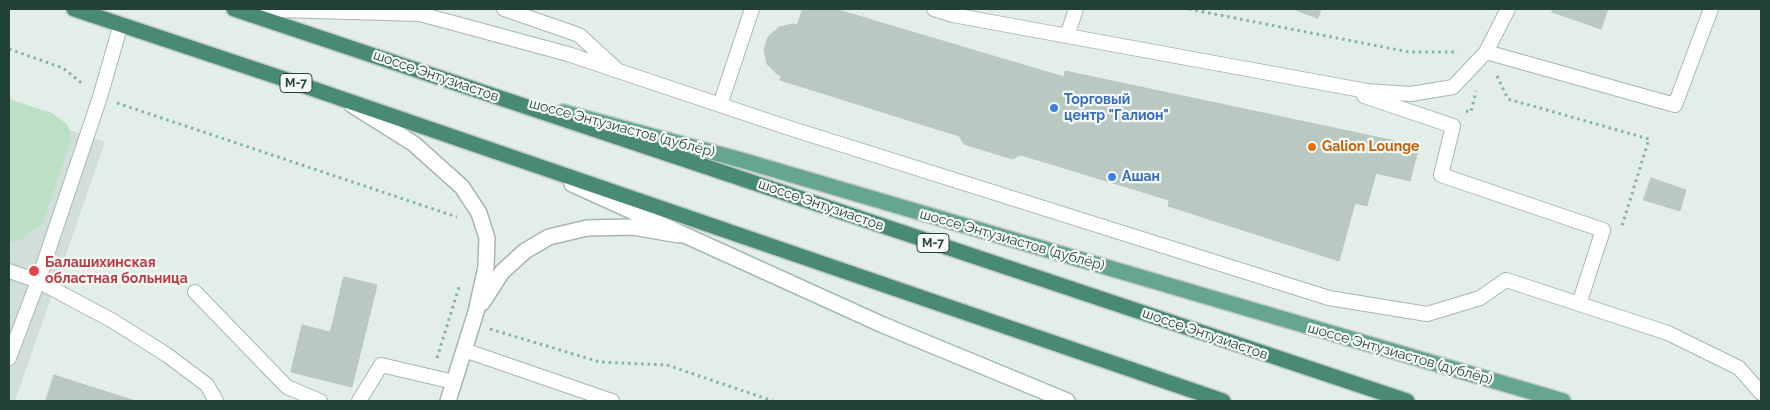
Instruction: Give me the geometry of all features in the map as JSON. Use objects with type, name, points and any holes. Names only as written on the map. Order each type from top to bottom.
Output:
[{"type":"highway","name":"М-7","points":[[74,9],[519,159],[1223,401]]},
{"type":"highway","name":"шоссе Энтузиастов","points":[[234,9],[1407,401]]},
{"type":"main road","name":"шоссе Энтузиастов (дублёр)","points":[[459,84],[750,163],[1563,401]]},
{"type":"street","points":[[341,99],[414,144],[462,186],[479,213],[487,238],[486,267],[474,318],[448,401]]},
{"type":"street","points":[[519,159],[883,325],[1067,401]]},
{"type":"street","points":[[474,318],[502,272],[525,251],[549,237],[587,228],[633,227],[691,238]]},
{"type":"lane","points":[[246,9],[420,14],[568,54],[814,136],[1329,298],[1427,314],[1480,298],[1506,280],[1668,333],[1739,368],[1761,393]]},
{"type":"lane","points":[[504,9],[580,35],[619,71]]},
{"type":"lane","points":[[720,105],[752,9]]},
{"type":"lane","points":[[934,9],[953,15],[1367,92],[1412,94],[1453,87],[1486,52],[1508,9]]},
{"type":"lane","points":[[1067,36],[1076,9]]},
{"type":"lane","points":[[1486,52],[1675,106],[1711,9]]},
{"type":"lane","points":[[9,358],[38,280],[100,98],[122,24]]},
{"type":"lane","points":[[1329,85],[1453,126],[1441,175],[1603,230],[1579,304]]},
{"type":"lane","points":[[9,271],[38,280],[113,321],[167,355],[207,385],[216,401]]},
{"type":"lane","points":[[195,292],[287,387],[320,401]]},
{"type":"lane","points":[[464,350],[612,401]]},
{"type":"lane","points":[[359,401],[381,365],[454,382]]},
{"type":"path","points":[[1189,9],[1409,52],[1486,52]]},
{"type":"path","points":[[9,49],[64,68],[100,98],[462,219]]},
{"type":"path","points":[[1508,99],[1649,140],[1620,233]]},
{"type":"path","points":[[431,376],[460,283]]},
{"type":"path","points":[[474,318],[600,362],[667,365],[773,401]]},
{"type":"shaded area","name":"Балашихинская областная больница","points":[[9,109],[105,142],[15,401],[9,401]]},
{"type":"green space","points":[[9,99],[52,113],[68,125],[71,139],[43,223],[21,240],[9,242]]},
{"type":"building","name":"Торговый центр \"Галион\"","points":[[803,9],[835,9],[1064,77],[1065,71],[1419,146],[1410,181],[1376,173],[1367,206],[1355,203],[1339,261],[1168,206],[1169,200],[1021,155],[1012,159],[964,144],[959,136],[780,80],[781,76],[767,64],[764,50],[768,37],[779,27],[797,25]]},
{"type":"building","points":[[1293,9],[1321,9],[1318,18]]},
{"type":"building","points":[[1553,9],[1608,9],[1601,29],[1552,12]]},
{"type":"building","points":[[1651,178],[1686,190],[1680,211],[1644,200]]},
{"type":"building","points":[[344,277],[377,285],[352,387],[291,372],[302,325],[330,332]]},
{"type":"building","points":[[54,375],[135,401],[46,401]]},
{"type":"place","name":"Торговый центр \"Галион\"","points":[[1054,108]]},
{"type":"place","name":"Galion Lounge","points":[[1312,147]]},
{"type":"place","name":"Ашан","points":[[1112,177]]},
{"type":"place","name":"Балашихинская областная больница","points":[[34,271]]}]
